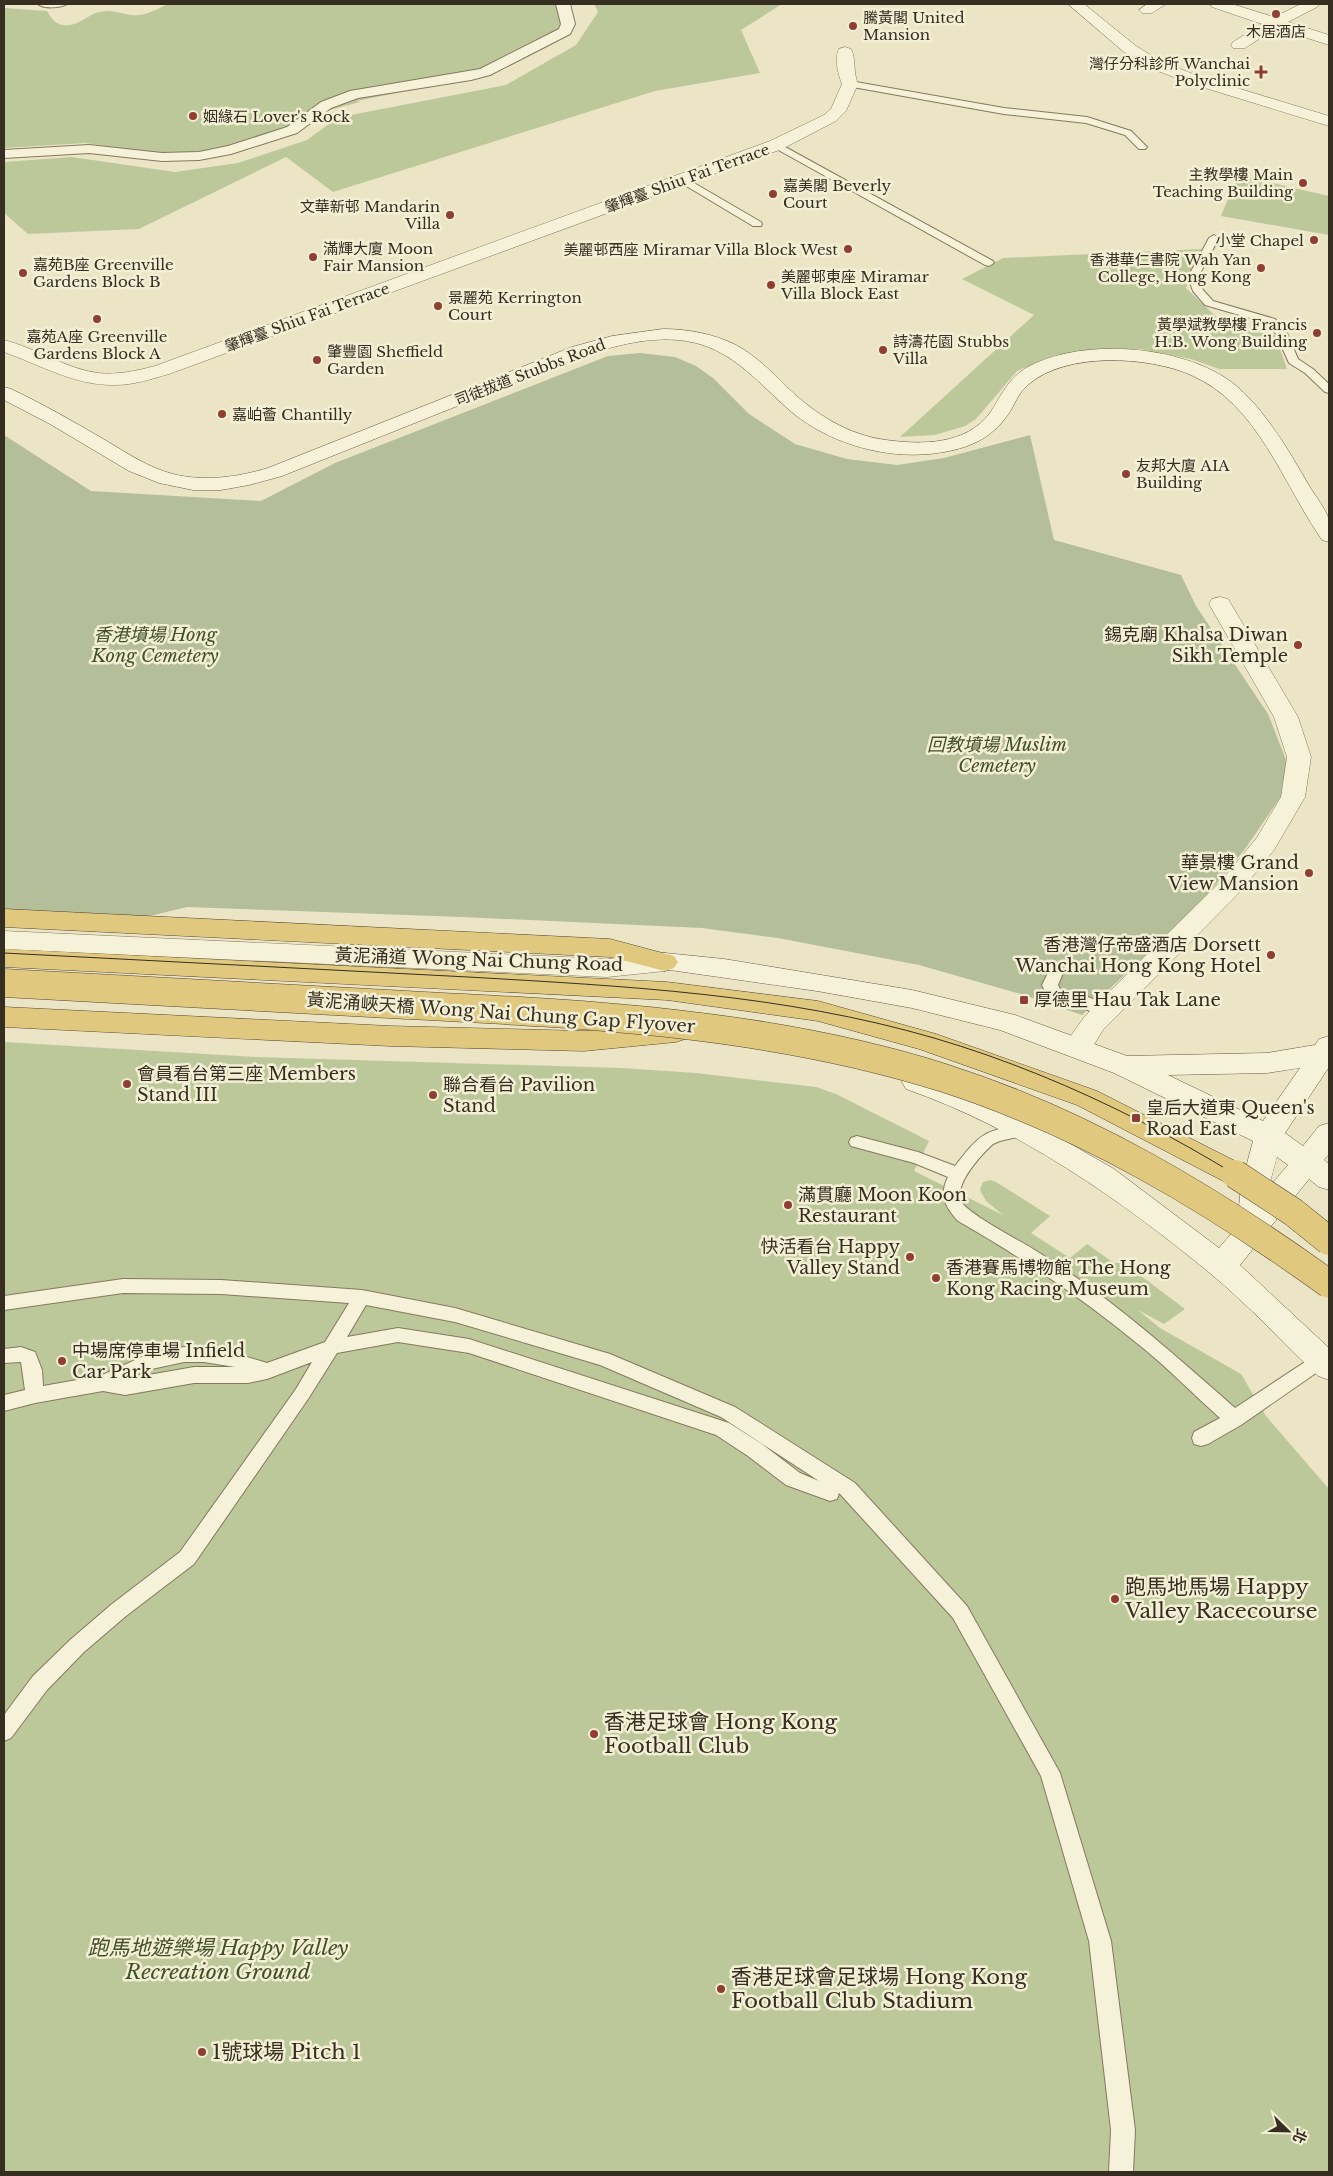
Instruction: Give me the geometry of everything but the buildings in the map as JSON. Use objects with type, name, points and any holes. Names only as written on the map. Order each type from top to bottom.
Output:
[{"type":"highway","points":[[4,918],[610,948],[664,962]]},
{"type":"highway","name":"黃泥涌峽天橋 Wong Nai Chung Gap Flyover","points":[[4,958],[667,991],[818,1012],[926,1041],[1087,1098],[1236,1174],[1292,1212],[1329,1241]]},
{"type":"highway","name":"黃泥涌峽天橋 Wong Nai Chung Gap Flyover","points":[[4,985],[596,1015],[706,1026],[827,1046],[887,1060],[945,1078],[1001,1098],[1116,1149],[1225,1212],[1329,1284]]},
{"type":"highway","points":[[4,1017],[390,1036],[584,1041],[676,1032]]},
{"type":"street","points":[[4,154],[89,149],[181,158],[231,150],[296,128],[318,109],[347,96],[471,76],[490,70],[565,31],[568,24],[562,4]]},
{"type":"street","points":[[1075,4],[1130,49],[1156,65],[1195,80],[1329,121]]},
{"type":"street","points":[[1217,4],[1329,40]]},
{"type":"street","points":[[1239,45],[1274,23],[1312,4]]},
{"type":"street","points":[[845,52],[846,74],[850,84]]},
{"type":"street","name":"肇輝臺 Shiu Fai Terrace","points":[[4,346],[82,377],[111,380],[141,377],[776,145],[830,118],[838,111],[850,84]]},
{"type":"street","name":"司徒拔道 Stubbs Road","points":[[4,393],[35,408],[149,473],[178,482],[208,484],[250,479],[276,472],[551,362],[602,344],[629,338],[677,335],[719,344],[744,358],[804,414],[821,425],[856,439],[904,448],[952,444],[979,434],[994,421],[1016,385],[1032,373],[1052,364],[1093,356],[1139,357],[1172,362],[1194,369],[1220,382],[1238,396],[1265,429],[1329,536]]},
{"type":"street","points":[[1077,1047],[1105,1012],[1230,887],[1265,844],[1293,797],[1299,757],[1286,717],[1220,604]]},
{"type":"street","name":"黃泥涌道 Wong Nai Chung Road","points":[[4,940],[607,968],[664,962],[772,975],[912,999],[1006,1022],[1124,1066],[1268,1136],[1329,1179]]},
{"type":"street","points":[[4,985],[588,1019],[800,1052],[872,1068],[942,1091],[1024,1130],[1104,1177],[1222,1266],[1326,1363]]},
{"type":"street","points":[[1124,1066],[1267,1063],[1326,1050]]},
{"type":"street","points":[[1251,1229],[1255,1186],[1268,1136],[1326,1050]]},
{"type":"street","points":[[1222,1266],[1329,1134]]},
{"type":"street","points":[[1251,1229],[1329,1291]]},
{"type":"lane","points":[[42,4],[63,4]]},
{"type":"lane","points":[[850,84],[1004,111],[1094,122],[1128,133],[1142,147]]},
{"type":"lane","name":"肇輝臺 Shiu Fai Terrace","points":[[776,145],[989,263]]},
{"type":"lane","points":[[682,179],[757,224]]},
{"type":"lane","points":[[1214,238],[1193,277],[1198,291],[1209,303],[1271,321],[1281,333],[1294,361],[1309,371],[1329,390]]},
{"type":"lane","points":[[1055,973],[1050,985],[1054,993],[1092,1005],[1105,1012]]},
{"type":"lane","points":[[1024,1130],[990,1138],[958,1174],[952,1183],[950,1192],[956,1208],[1072,1282],[1139,1334],[1234,1419]]},
{"type":"lane","points":[[857,1142],[918,1158],[958,1174]]},
{"type":"lane","points":[[4,1303],[123,1286],[221,1287],[362,1297],[455,1315],[604,1359],[728,1412],[848,1489],[960,1612],[1050,1773],[1100,1941],[1123,2130],[1121,2172]]},
{"type":"lane","points":[[4,1731],[40,1683],[77,1646],[119,1610],[187,1558],[302,1394],[362,1297]]},
{"type":"lane","points":[[4,1404],[35,1395],[104,1383],[125,1387],[194,1375],[248,1375],[267,1371],[331,1347],[398,1335],[469,1346],[722,1429],[755,1450],[793,1479],[830,1493]]},
{"type":"lane","points":[[4,1356],[21,1354],[29,1357],[33,1370],[35,1395]]},
{"type":"lane","points":[[1202,1438],[1326,1363]]},
{"type":"green space","points":[[168,4],[568,4],[572,13],[553,40],[491,74],[357,101],[360,102],[318,113],[265,139],[185,157],[85,143],[4,148],[4,8],[47,11],[56,22],[61,25],[69,25],[100,12],[108,11],[141,15]]},
{"type":"green space","points":[[594,4],[782,4],[741,30],[760,73],[655,91],[333,192],[286,157],[139,229],[28,234],[4,213],[4,162],[72,157],[175,172],[238,163],[307,140],[333,121],[351,115],[506,85],[576,45],[598,12]]},
{"type":"green space","points":[[1238,175],[1329,196],[1329,235],[1221,216]]},
{"type":"green space","points":[[1202,249],[1186,288],[1227,327],[1275,335],[1287,369],[1219,369],[1191,359],[1140,349],[1094,349],[1052,356],[1017,371],[976,419],[965,426],[935,435],[900,437],[1034,315],[962,279],[1003,258]]},
{"type":"green space","points":[[640,353],[675,357],[696,366],[713,378],[749,414],[795,444],[847,459],[897,465],[944,458],[1030,435],[1054,540],[1181,575],[1196,606],[1268,714],[1288,765],[1282,795],[1245,849],[1200,904],[1082,1015],[1021,994],[919,965],[778,938],[702,928],[187,907],[142,918],[4,912],[4,435],[91,491],[261,501],[335,463],[608,356]]},
{"type":"green space","name":"跑馬地遊樂場 Happy Valley Recreation Ground","points":[[4,1042],[256,1057],[621,1068],[696,1073],[816,1087],[836,1094],[929,1141],[914,1171],[1003,1215],[986,1201],[980,1190],[983,1182],[990,1180],[996,1182],[1050,1216],[1031,1233],[1070,1258],[1087,1244],[1114,1263],[1121,1263],[1129,1267],[1185,1309],[1164,1324],[1138,1310],[1160,1328],[1241,1374],[1266,1416],[1329,1489],[1329,2172],[4,2172]]},
{"type":"tram line","points":[[4,953],[585,984],[703,994],[819,1011],[877,1023],[934,1038],[987,1055],[1090,1097],[1189,1147],[1236,1175],[1329,1236]]},
{"type":"place","name":"木居酒店","points":[[1276,14]]},
{"type":"place","name":"騰黃閣 United Mansion","points":[[853,26]]},
{"type":"place","name":"灣仔分科診所 Wanchai Polyclinic","points":[[1261,72]]},
{"type":"place","name":"姻緣石 Lover's Rock","points":[[193,116]]},
{"type":"place","name":"主教學樓 Main Teaching Building","points":[[1303,183]]},
{"type":"place","name":"嘉美閣 Beverly Court","points":[[773,194]]},
{"type":"place","name":"文華新邨 Mandarin Villa","points":[[450,215]]},
{"type":"place","name":"小堂 Chapel","points":[[1314,240]]},
{"type":"place","name":"美麗邨西座 Miramar Villa Block West","points":[[848,249]]},
{"type":"place","name":"滿輝大廈 Moon Fair Mansion","points":[[313,257]]},
{"type":"place","name":"香港華仁書院 Wah Yan College, Hong Kong","points":[[1261,268]]},
{"type":"place","name":"嘉苑B座 Greenville Gardens Block B","points":[[23,273]]},
{"type":"place","name":"美麗邨東座 Miramar Villa Block East","points":[[771,285]]},
{"type":"place","name":"景麗苑 Kerrington Court","points":[[438,306]]},
{"type":"place","name":"嘉苑A座 Greenville Gardens Block A","points":[[97,319]]},
{"type":"place","name":"黃學斌教學樓 Francis H.B. Wong Building","points":[[1317,333]]},
{"type":"place","name":"詩濤花園 Stubbs Villa","points":[[883,350]]},
{"type":"place","name":"肇豐園 Sheffield Garden","points":[[317,360]]},
{"type":"place","name":"嘉岶薈 Chantilly","points":[[222,414]]},
{"type":"place","name":"友邦大廈 AIA Building","points":[[1126,474]]},
{"type":"place","name":"錫克廟 Khalsa Diwan Sikh Temple","points":[[1298,645]]},
{"type":"place","name":"華景樓 Grand View Mansion","points":[[1309,873]]},
{"type":"place","name":"香港灣仔帝盛酒店 Dorsett Wanchai Hong Kong Hotel","points":[[1271,955]]},
{"type":"place","name":"厚德里 Hau Tak Lane","points":[[1024,1000]]},
{"type":"place","name":"會員看台第三座 Members Stand III","points":[[127,1084]]},
{"type":"place","name":"聯合看台 Pavilion Stand","points":[[433,1095]]},
{"type":"place","name":"皇后大道東 Queen's Road East","points":[[1136,1118]]},
{"type":"place","name":"滿貫廳 Moon Koon Restaurant","points":[[788,1205]]},
{"type":"place","name":"快活看台 Happy Valley Stand","points":[[910,1257]]},
{"type":"place","name":"香港賽馬博物館 The Hong Kong Racing Museum","points":[[936,1278]]},
{"type":"place","name":"中場席停車場 Infield Car Park","points":[[62,1361]]},
{"type":"place","name":"跑馬地馬場 Happy Valley Racecourse","points":[[1115,1599]]},
{"type":"place","name":"香港足球會 Hong Kong Football Club","points":[[594,1734]]},
{"type":"place","name":"香港足球會足球場 Hong Kong Football Club Stadium","points":[[721,1989]]},
{"type":"place","name":"1號球場 Pitch 1","points":[[202,2052]]},
{"type":"park label","name":"香港墳場 Hong Kong Cemetery","points":[[155,645]]},
{"type":"park label","name":"回教墳場 Muslim Cemetery","points":[[997,755]]}]
